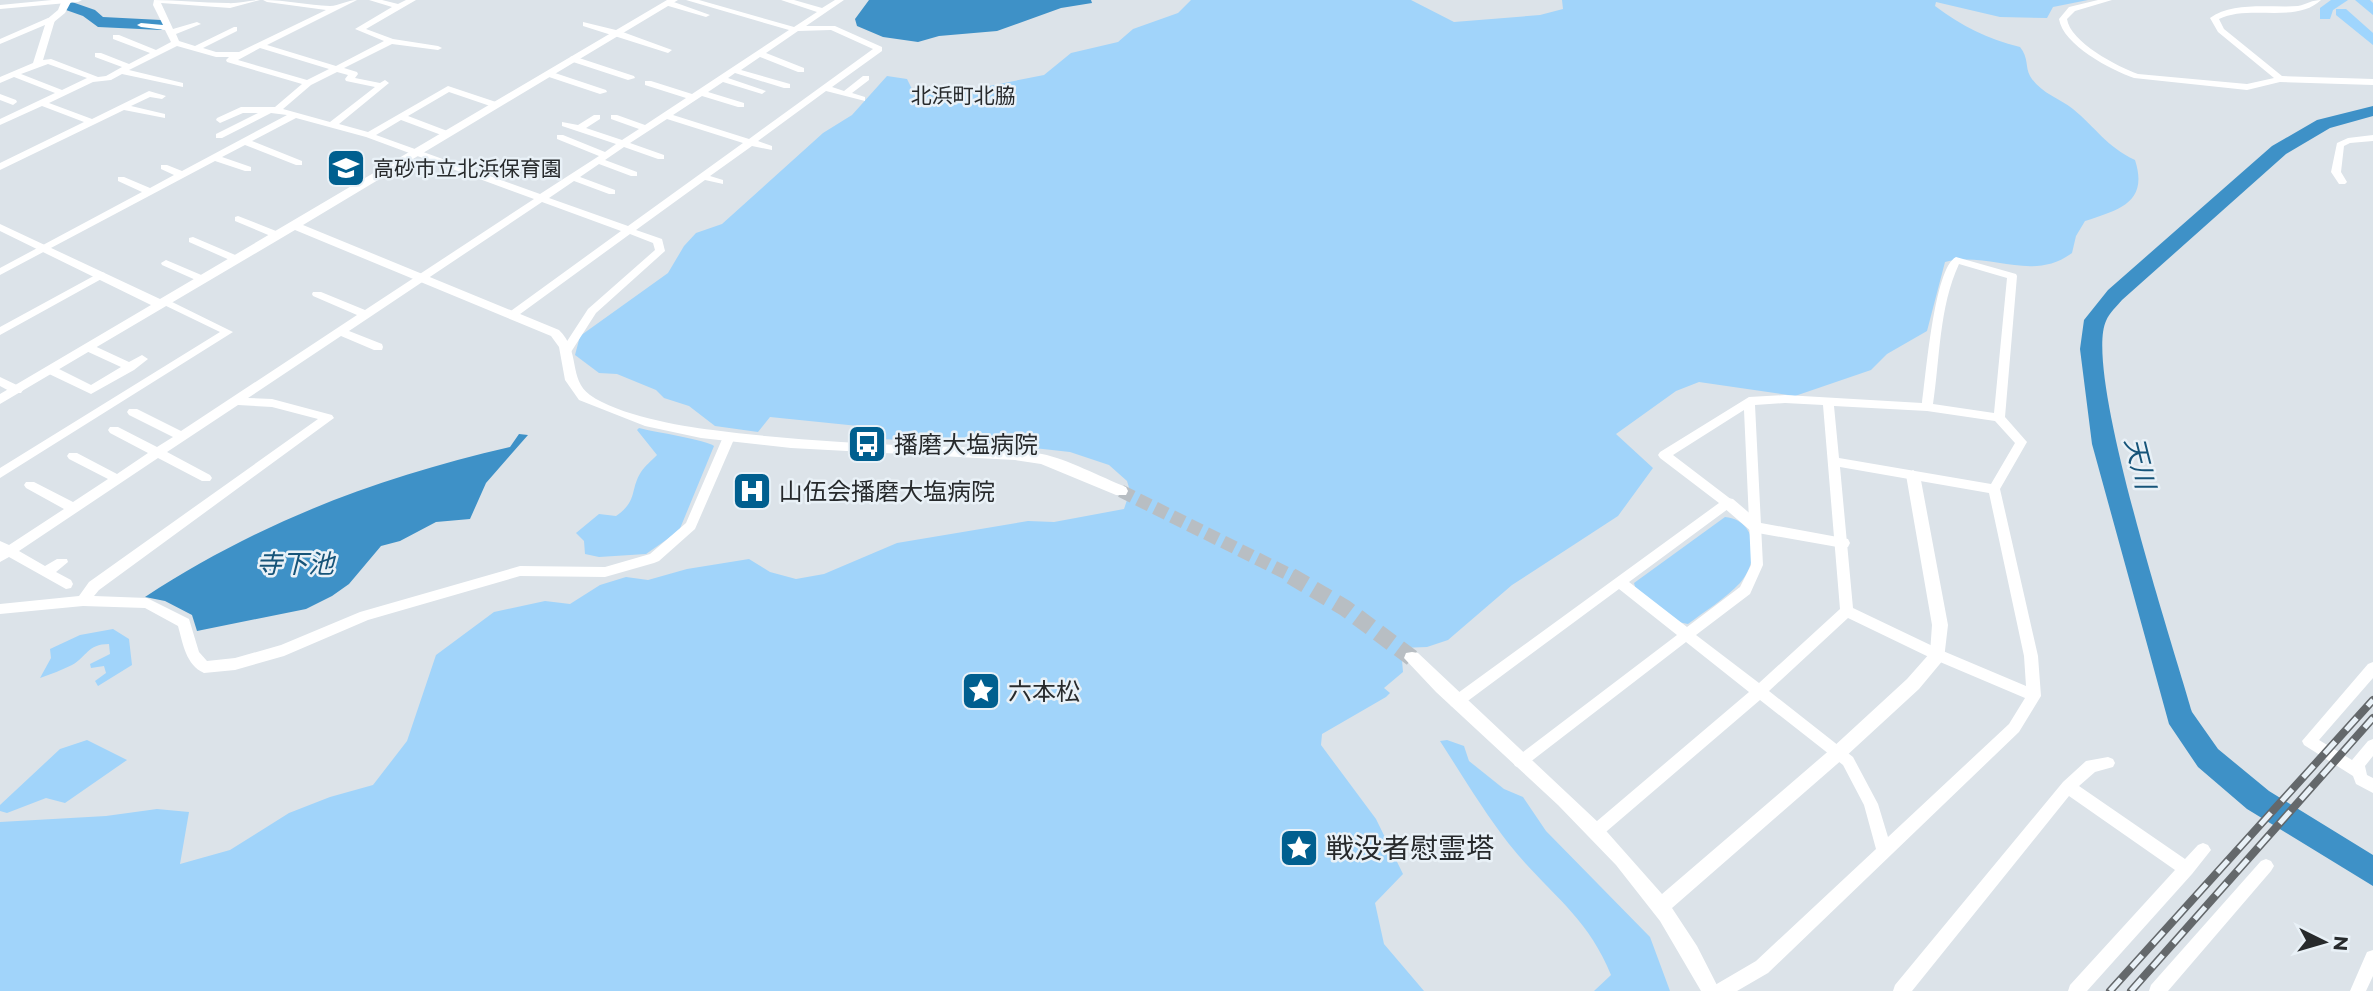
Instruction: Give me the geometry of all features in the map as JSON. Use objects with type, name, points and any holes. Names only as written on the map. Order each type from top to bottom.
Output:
[{"type":"highway","points":[[2362,0],[2373,11]]},
{"type":"highway","points":[[2325,16],[2327,8],[2341,6],[2373,41]]},
{"type":"street","points":[[40,0],[50,3]]},
{"type":"street","points":[[0,6],[71,0]]},
{"type":"street","points":[[0,42],[51,20],[71,0]]},
{"type":"street","points":[[239,55],[194,49],[176,43],[157,5],[158,0],[230,6],[256,0]]},
{"type":"street","points":[[267,0],[319,7],[352,0]]},
{"type":"street","points":[[373,0],[400,7]]},
{"type":"street","points":[[412,0],[359,29],[391,41],[438,48]]},
{"type":"street","points":[[512,315],[628,231],[662,210],[666,202],[879,49],[832,28],[794,30],[690,0]]},
{"type":"street","points":[[785,0],[823,11]]},
{"type":"street","points":[[3,551],[73,508],[840,0]]},
{"type":"street","points":[[2108,0],[2072,9],[2063,19],[2064,26],[2075,41],[2122,71],[2145,77],[2189,79],[2238,87],[2280,79],[2373,82]]},
{"type":"street","points":[[2280,79],[2221,30],[2214,18],[2229,10],[2305,7],[2317,0]]},
{"type":"street","points":[[0,400],[670,2],[706,15]]},
{"type":"street","points":[[308,83],[230,60],[329,4]]},
{"type":"street","points":[[37,64],[51,20]]},
{"type":"street","points":[[141,25],[169,30],[197,24]]},
{"type":"street","points":[[586,24],[668,50]]},
{"type":"street","points":[[194,49],[234,29]]},
{"type":"street","points":[[116,37],[157,53]]},
{"type":"street","points":[[214,135],[273,111],[308,83],[391,41]]},
{"type":"street","points":[[0,122],[62,93],[125,69],[176,43]]},
{"type":"street","points":[[258,45],[354,74],[350,80],[384,84],[333,124]]},
{"type":"street","points":[[758,53],[801,70]]},
{"type":"street","points":[[98,55],[125,69],[180,85]]},
{"type":"street","points":[[573,59],[631,78]]},
{"type":"street","points":[[0,80],[48,61],[97,80]]},
{"type":"street","points":[[733,70],[787,86]]},
{"type":"street","points":[[13,74],[62,93]]},
{"type":"street","points":[[549,74],[603,92]]},
{"type":"street","points":[[720,78],[762,91]]},
{"type":"street","points":[[846,94],[866,78]]},
{"type":"street","points":[[648,83],[741,105]]},
{"type":"street","points":[[825,88],[862,99]]},
{"type":"street","points":[[369,135],[448,89],[496,105]]},
{"type":"street","points":[[0,167],[149,94],[162,96]]},
{"type":"street","points":[[42,103],[92,122]]},
{"type":"street","points":[[124,107],[162,116]]},
{"type":"street","points":[[220,120],[241,110],[273,111],[333,124],[658,241],[660,251],[593,311],[568,349]]},
{"type":"street","points":[[0,272],[296,114]]},
{"type":"street","points":[[665,115],[769,148]]},
{"type":"street","points":[[402,117],[447,134]]},
{"type":"street","points":[[578,129],[597,117]]},
{"type":"street","points":[[614,117],[646,128]]},
{"type":"street","points":[[565,124],[661,157]]},
{"type":"street","points":[[214,135],[299,163]]},
{"type":"street","points":[[560,137],[634,174]]},
{"type":"street","points":[[2342,182],[2336,173],[2340,145],[2348,141],[2373,138]]},
{"type":"street","points":[[214,158],[248,169]]},
{"type":"street","points":[[163,167],[182,175]]},
{"type":"street","points":[[702,176],[720,183]]},
{"type":"street","points":[[571,177],[612,192]]},
{"type":"street","points":[[121,179],[150,192]]},
{"type":"street","points":[[238,219],[277,235]]},
{"type":"street","points":[[294,225],[555,333],[564,339],[568,349],[567,370],[571,383],[585,397],[623,415],[666,428],[729,437],[869,449],[1015,455],[1043,459],[1121,491]]},
{"type":"street","points":[[0,227],[228,332],[0,474]]},
{"type":"street","points":[[192,240],[236,259]]},
{"type":"street","points":[[1927,407],[1942,308],[1950,270],[1956,260],[2011,276],[1999,418]]},
{"type":"street","points":[[173,263],[202,279]]},
{"type":"street","points":[[0,332],[101,275]]},
{"type":"street","points":[[316,294],[365,314]]},
{"type":"street","points":[[339,331],[378,347]]},
{"type":"street","points":[[88,347],[130,367]]},
{"type":"street","points":[[51,370],[91,390],[142,359]]},
{"type":"street","points":[[0,381],[17,390]]},
{"type":"street","points":[[83,601],[94,586],[328,418],[272,403],[234,401]]},
{"type":"street","points":[[1520,762],[1745,590],[1757,565],[1749,401]]},
{"type":"street","points":[[1721,991],[1762,968],[2014,728],[2034,696],[2031,656],[1994,489],[2021,442],[1999,418],[1927,407],[1828,401],[1749,401],[1664,455],[1757,528],[1843,543]]},
{"type":"street","points":[[1828,401],[1836,461],[1847,611]]},
{"type":"street","points":[[133,412],[181,436]]},
{"type":"street","points":[[114,430],[206,478]]},
{"type":"street","points":[[0,609],[83,601],[147,603],[184,622],[193,656],[204,667],[235,664],[285,650],[365,617],[520,571],[605,572],[654,558],[691,526],[729,437]]},
{"type":"street","points":[[73,456],[117,479]]},
{"type":"street","points":[[1836,461],[1994,489]]},
{"type":"street","points":[[1661,906],[1838,753],[1913,684],[1938,655],[1940,625],[1913,475]]},
{"type":"street","points":[[30,485],[73,508]]},
{"type":"street","points":[[1456,702],[1728,503]]},
{"type":"street","points":[[3,551],[66,584]]},
{"type":"street","points":[[46,572],[62,562]]},
{"type":"street","points":[[1619,582],[1848,761],[1871,804],[1884,849]]},
{"type":"street","points":[[1847,611],[1938,655],[2034,696]]},
{"type":"street","points":[[1595,832],[1758,693],[1847,611]]},
{"type":"street","points":[[1412,658],[1595,832],[1661,906],[1683,938],[1712,991]]},
{"type":"street","points":[[2359,772],[2309,741],[2373,668]]},
{"type":"street","points":[[2373,745],[2357,765],[2361,779],[2373,786]]},
{"type":"street","points":[[1901,991],[2068,787],[2091,766],[2108,763]]},
{"type":"street","points":[[2068,787],[2187,869]]},
{"type":"street","points":[[2076,991],[2203,850]]},
{"type":"street","points":[[2157,991],[2266,866]]},
{"type":"street","points":[[2358,991],[2373,958]]},
{"type":"shaded area","points":[[1191,0],[1411,0],[1454,22],[1540,15],[1563,9],[1562,0],[2088,0],[2053,7],[2047,18],[2000,17],[1936,2],[1935,6],[1975,31],[2020,47],[2025,55],[2030,76],[2039,87],[2073,109],[2109,143],[2135,160],[2138,186],[2128,202],[2119,208],[2085,221],[2076,236],[2072,253],[2057,262],[2026,266],[1978,260],[1945,262],[1927,331],[1887,354],[1871,370],[1795,396],[1699,382],[1676,391],[1616,434],[1653,468],[1618,516],[1512,585],[1448,640],[1427,647],[1401,648],[1403,672],[1384,688],[1390,693],[1322,734],[1321,745],[1376,819],[1403,874],[1375,903],[1384,944],[1424,991],[0,991],[0,822],[106,816],[157,809],[189,812],[180,864],[230,850],[289,813],[330,797],[373,785],[407,741],[436,655],[494,612],[545,601],[570,604],[600,585],[626,577],[648,580],[687,569],[749,559],[770,572],[796,579],[824,574],[897,543],[1028,521],[1054,522],[1124,509],[1130,491],[1127,481],[1109,465],[1070,452],[989,443],[878,439],[868,427],[770,417],[758,432],[715,426],[689,406],[664,398],[656,390],[617,374],[599,373],[575,355],[580,336],[668,273],[684,246],[696,233],[722,224],[823,133],[852,115],[887,76],[907,79],[915,95],[954,93],[1044,75],[1071,53],[1118,42],[1133,29],[1178,13]]},
{"type":"shaded area","points":[[639,428],[714,446],[679,531],[646,554],[599,557],[585,554],[584,541],[576,533],[599,514],[616,516],[623,510],[631,500],[641,472],[657,455],[637,430]]},
{"type":"shaded area","points":[[1725,517],[1744,525],[1750,533],[1753,553],[1746,574],[1728,594],[1688,624],[1678,622],[1636,590],[1634,583]]},
{"type":"shaded area","points":[[113,629],[129,639],[132,665],[98,686],[95,681],[106,673],[104,666],[91,668],[90,664],[110,654],[109,644],[96,646],[72,665],[40,678],[51,658],[50,649],[80,635]]},
{"type":"shaded area","points":[[87,740],[127,760],[65,803],[46,798],[7,813],[0,811],[0,805],[60,749]]},
{"type":"shaded area","points":[[1447,740],[1464,746],[1469,761],[1504,789],[1523,797],[1546,831],[1650,937],[1670,991],[1594,991],[1611,975],[1601,954],[1578,920],[1500,832],[1440,741]]},
{"type":"water","points":[[869,0],[1091,0],[1092,3],[1061,8],[997,31],[939,36],[918,42],[883,37],[857,26],[855,19]]},
{"type":"water","name":"寺下池","points":[[519,434],[528,435],[486,483],[470,519],[436,522],[400,541],[381,546],[349,584],[306,609],[197,631],[192,615],[165,601],[145,597],[188,570],[276,525],[366,488],[510,447]]},
{"type":"waterway","points":[[72,7],[89,13],[98,22],[161,25]]},
{"type":"waterway","name":"天川","points":[[2373,111],[2323,124],[2279,150],[2115,295],[2095,320],[2091,349],[2104,444],[2179,716],[2208,758],[2258,800],[2373,872]]},
{"type":"tunnel","points":[[1121,491],[1294,577]]},
{"type":"tunnel","points":[[1291,576],[1345,608],[1412,658]]},
{"type":"railway","points":[[2110,991],[2373,700]]},
{"type":"railway","points":[[2131,991],[2373,718]]},
{"type":"place","name":"高砂市立北浜保育園","points":[[346,168]]},
{"type":"place","name":"播磨大塩病院","points":[[867,444]]},
{"type":"place","name":"山伍会播磨大塩病院","points":[[752,491]]},
{"type":"place","name":"六本松","points":[[981,691]]},
{"type":"place","name":"戦没者慰霊塔","points":[[1299,848]]},
{"type":"district","name":"北浜町北脇","points":[[963,95]]}]
